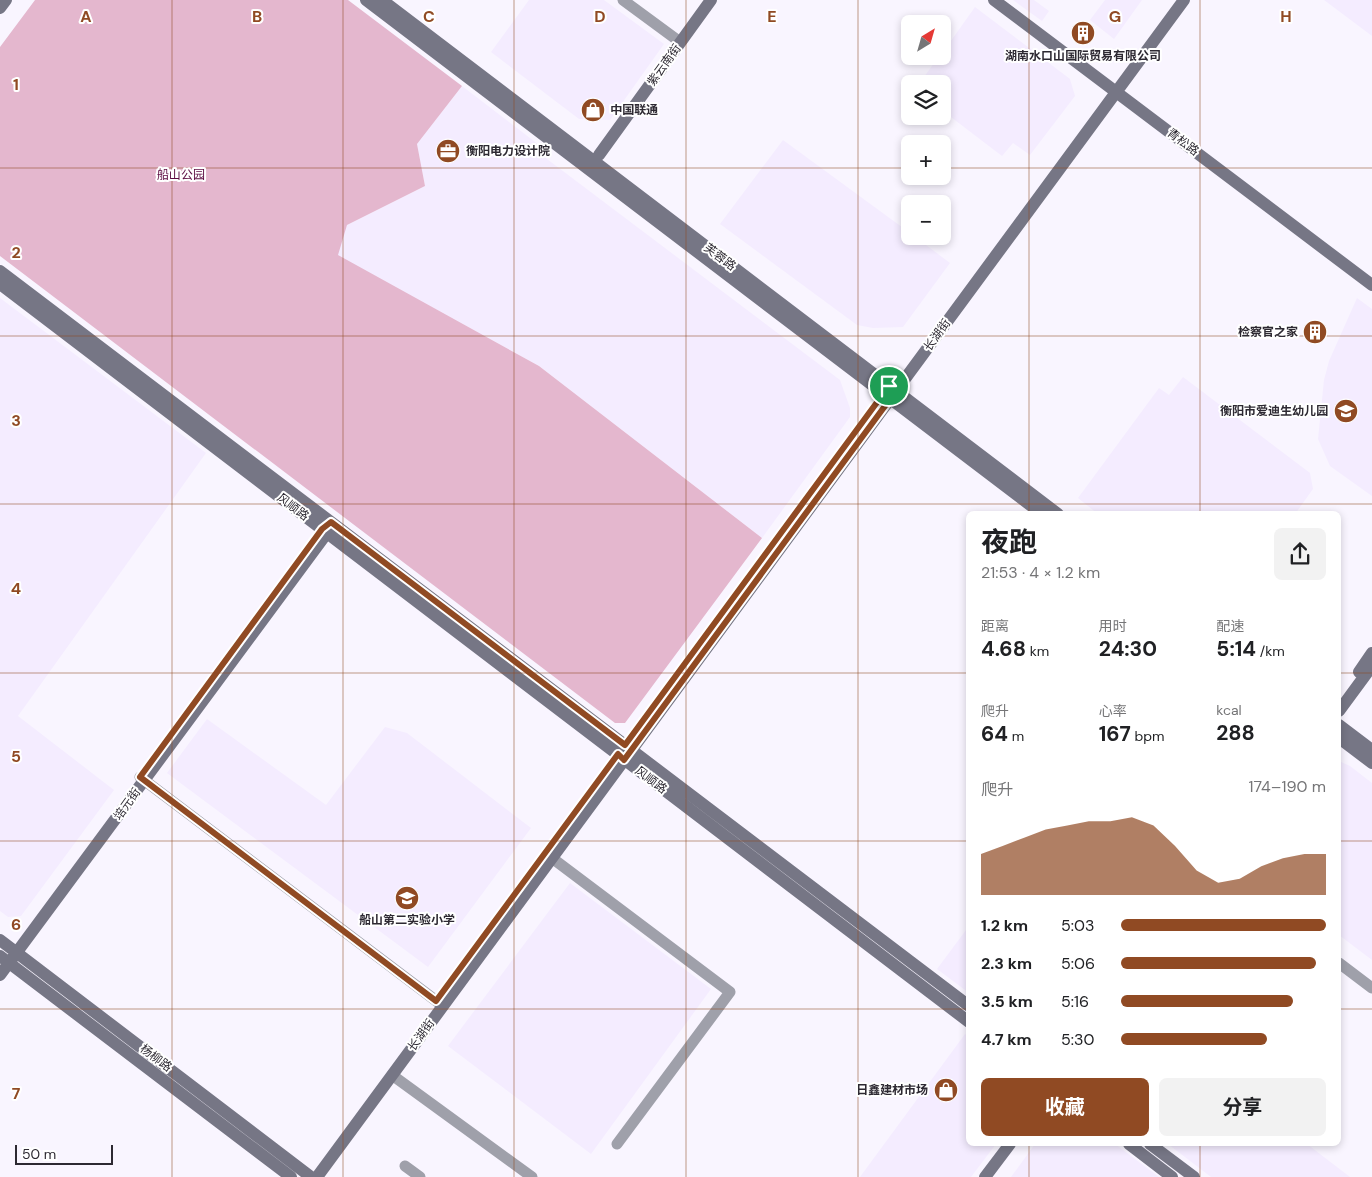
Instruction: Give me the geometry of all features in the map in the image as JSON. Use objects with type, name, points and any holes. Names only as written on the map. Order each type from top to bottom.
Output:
[{"type":"street","points":[[0,8],[6,0]]},
{"type":"street","name":"芙蓉路","points":[[366,0],[889,392],[1054,511]]},
{"type":"street","name":"芙蓉路","points":[[382,0],[889,392],[1038,511]]},
{"type":"street","points":[[623,0],[680,42]]},
{"type":"street","name":"紫云南街","points":[[599,155],[711,0]]},
{"type":"street","name":"青松路","points":[[994,0],[1372,285]]},
{"type":"street","name":"长湖街","points":[[1112,90],[1173,0]]},
{"type":"street","name":"长湖街","points":[[311,1176],[1112,90],[1184,0]]},
{"type":"street","name":"风顺路","points":[[0,271],[327,528]]},
{"type":"street","name":"风顺路","points":[[0,284],[625,752],[966,1004]]},
{"type":"street","name":"培元街","points":[[0,975],[7,958],[327,528]]},
{"type":"street","points":[[1341,695],[1372,653]]},
{"type":"street","points":[[1341,708],[1372,666]]},
{"type":"street","points":[[1341,727],[1372,750]]},
{"type":"street","points":[[1341,740],[1372,763]]},
{"type":"street","name":"长湖街","points":[[311,1176],[392,1075],[439,1004],[552,858],[625,752]]},
{"type":"street","name":"风顺路","points":[[625,752],[966,1020]]},
{"type":"street","points":[[142,778],[439,1004]]},
{"type":"street","points":[[552,858],[730,992],[617,1144]]},
{"type":"street","name":"杨柳路","points":[[0,940],[7,958],[291,1177]]},
{"type":"street","name":"杨柳路","points":[[7,958],[311,1176]]},
{"type":"street","points":[[1341,965],[1372,988]]},
{"type":"street","points":[[392,1075],[532,1177]]},
{"type":"street","points":[[985,1177],[1008,1146]]},
{"type":"street","points":[[995,1177],[1018,1146]]},
{"type":"street","points":[[1132,1146],[1172,1177]]},
{"type":"street","points":[[1153,1146],[1194,1177]]},
{"type":"street","points":[[405,1166],[420,1177]]},
{"type":"shaded area","points":[[529,0],[604,0],[664,44],[610,120],[579,119],[491,52]]},
{"type":"shaded area","points":[[1013,0],[1034,0],[1049,11],[1042,21]]},
{"type":"shaded area","points":[[1105,0],[1142,0],[1114,39],[1090,20]]},
{"type":"shaded area","points":[[1324,0],[1372,0],[1372,36]]},
{"type":"shaded area","points":[[975,7],[1070,79],[1075,96],[1030,155],[1013,143],[1002,156],[951,117],[951,75],[925,75],[933,65],[951,65],[951,41]]},
{"type":"shaded area","points":[[462,86],[547,151],[543,156],[840,380],[850,408],[850,417],[762,538],[539,366],[337,255],[347,225],[425,186],[417,144]]},
{"type":"shaded area","points":[[783,140],[901,226],[901,245],[926,245],[950,263],[903,327],[873,328],[857,325],[720,224]]},
{"type":"shaded area","points":[[0,298],[206,453],[18,716],[114,790],[21,916],[8,917],[0,911]]},
{"type":"shaded area","name":"衡阳市爱迪生幼儿园","points":[[1357,298],[1372,309],[1372,496],[1330,466],[1318,439],[1324,380],[1329,361]]},
{"type":"shaded area","points":[[1183,377],[1310,473],[1313,489],[1297,511],[1094,511],[1078,498],[1159,388],[1169,395]]},
{"type":"shaded area","name":"船山第二实验小学","points":[[207,719],[326,805],[385,727],[407,733],[531,828],[428,967],[167,773]]},
{"type":"shaded area","points":[[1341,762],[1350,766],[1372,783],[1372,960],[1341,937]]},
{"type":"shaded area","points":[[570,883],[711,989],[591,1154],[448,1046]]},
{"type":"shaded area","points":[[966,930],[966,991],[937,969]]},
{"type":"shaded area","name":"日鑫建材市场","points":[[965,1034],[966,1146],[994,1146],[971,1177],[860,1177]]},
{"type":"shaded area","points":[[1034,1146],[1118,1146],[1159,1177],[1011,1177]]},
{"type":"shaded area","points":[[1171,1146],[1310,1146],[1350,1177],[1211,1177]]},
{"type":"green space","name":"船山公园","points":[[35,0],[348,0],[462,86],[417,144],[425,186],[347,225],[338,255],[539,366],[762,538],[625,723],[615,723],[0,256],[0,47]]},
{"type":"place","name":"湖南水口山国际贸易有限公司","points":[[1083,33]]},
{"type":"place","name":"中国联通","points":[[593,110]]},
{"type":"place","name":"衡阳电力设计院","points":[[448,151]]},
{"type":"place","name":"检察官之家","points":[[1315,332]]},
{"type":"place","name":"衡阳市爱迪生幼儿园","points":[[1346,411]]},
{"type":"place","name":"船山第二实验小学","points":[[407,898]]},
{"type":"place","name":"日鑫建材市场","points":[[946,1090]]},
{"type":"route","points":[[889,386],[896,391],[718,633],[624,760],[618,754],[436,1001],[140,777],[322,529],[331,522],[625,745],[889,386]]}]
